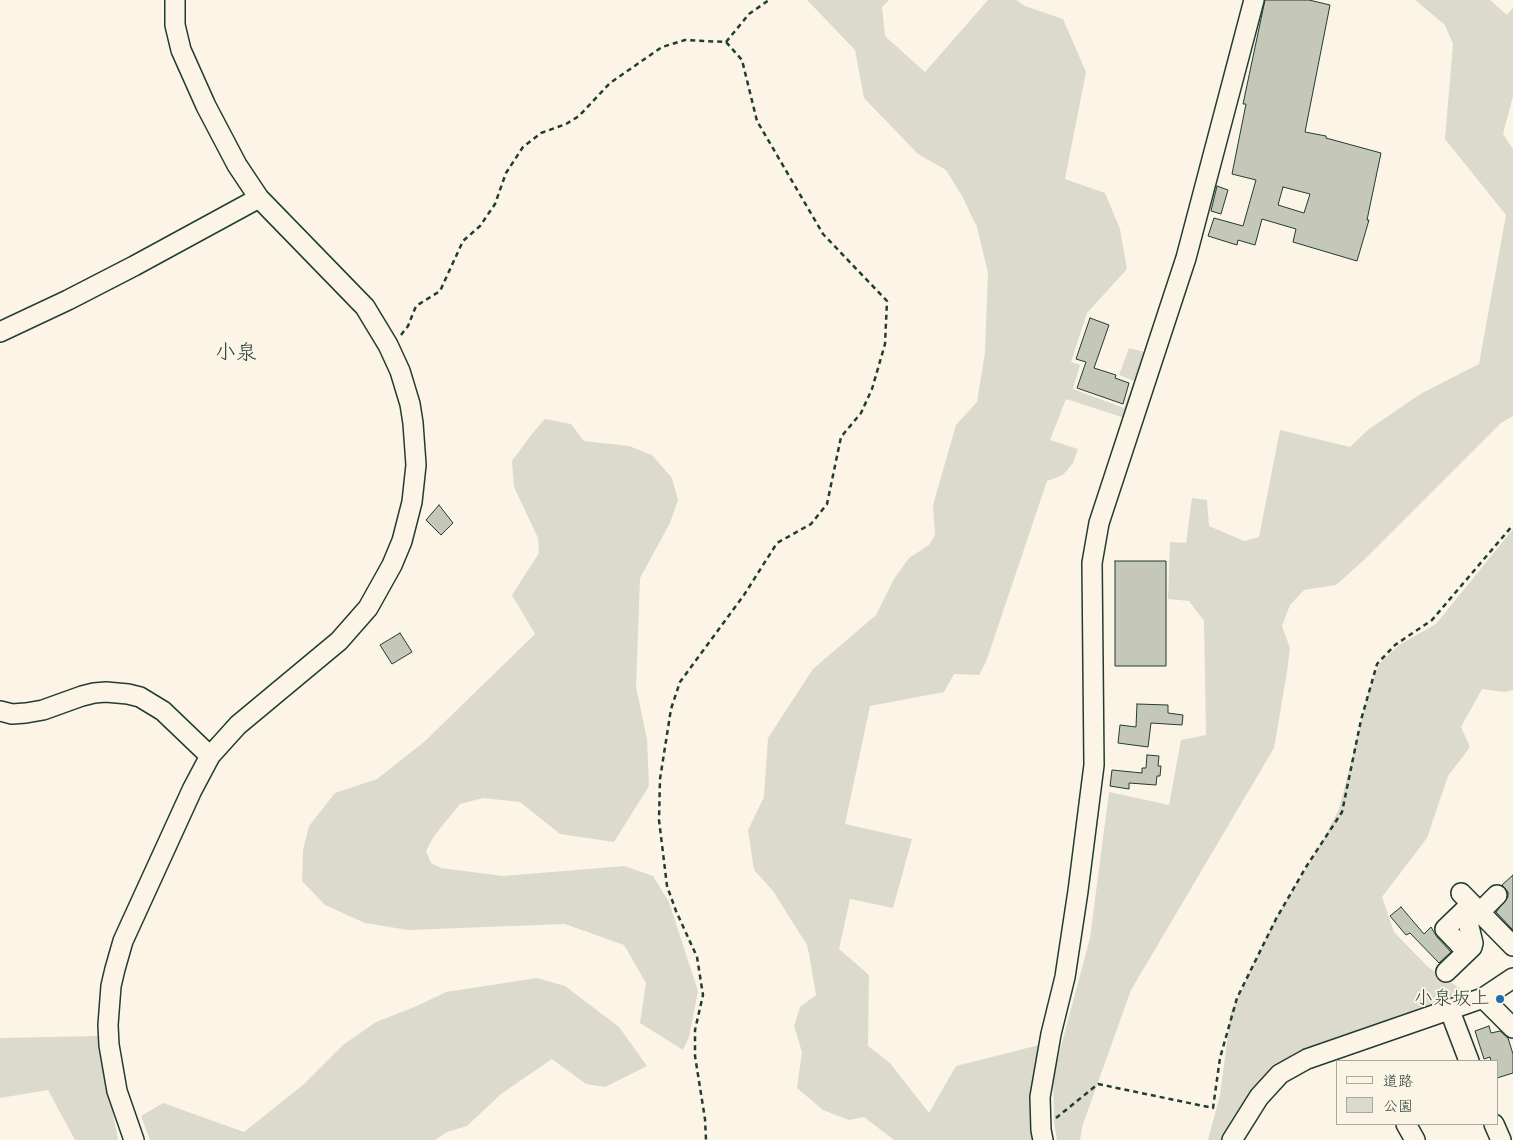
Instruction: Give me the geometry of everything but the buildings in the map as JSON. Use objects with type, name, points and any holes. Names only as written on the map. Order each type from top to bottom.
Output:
[{"type":"street","points":[[134,1140],[117,1091],[109,1045],[108,1025],[115,969],[131,922],[192,790],[210,756],[238,725],[320,658],[355,625],[368,608],[392,565],[402,541],[412,502],[415,479],[416,449],[410,404],[400,371],[388,345],[365,307],[259,198],[227,148],[183,56],[175,24],[175,0]]},
{"type":"street","points":[[1042,1135],[1040,1097],[1051,1034],[1065,978],[1094,765],[1092,563],[1099,523],[1186,258],[1254,0]]},
{"type":"street","points":[[0,332],[134,266],[259,198]]},
{"type":"street","points":[[0,711],[12,714],[26,714],[94,693],[128,694],[140,697],[163,711],[210,756]]},
{"type":"street","points":[[1446,972],[1467,952],[1445,929],[1469,905],[1497,895]]},
{"type":"street","points":[[1469,905],[1513,946]]},
{"type":"street","points":[[1232,1140],[1259,1098],[1280,1074],[1307,1059],[1483,998],[1513,978]]},
{"type":"street","points":[[1483,998],[1513,1028]]},
{"type":"street","points":[[1450,1011],[1463,1059]]},
{"type":"street","points":[[1407,1125],[1415,1140]]},
{"type":"street","points":[[1494,1125],[1500,1140]]},
{"type":"path","points":[[726,42],[749,14],[769,0]]},
{"type":"path","points":[[388,345],[397,339],[408,326],[416,306],[440,291],[463,241],[480,226],[495,204],[506,173],[523,146],[541,133],[566,124],[579,116],[610,83],[662,47],[685,40],[726,42],[742,60],[757,121],[823,234],[887,301],[885,344],[872,389],[861,413],[841,436],[827,504],[811,524],[777,543],[744,595],[680,682],[671,709],[660,779],[659,820],[666,886],[697,957],[703,995],[695,1030],[695,1056],[705,1119],[706,1140]]},
{"type":"path","points":[[1042,1135],[1098,1084],[1213,1108],[1220,1058],[1237,998],[1276,919],[1306,867],[1342,812],[1361,720],[1377,664],[1395,645],[1432,620],[1513,525]]},
{"type":"green space","points":[[807,0],[889,0],[882,7],[885,36],[925,72],[988,0],[1016,0],[1025,6],[1063,19],[1086,72],[1065,179],[1105,193],[1120,229],[1127,269],[1087,313],[1071,362],[1080,365],[1073,389],[1124,408],[1134,381],[1119,375],[1129,348],[1148,353],[1125,418],[1066,399],[1050,440],[1078,449],[1073,463],[1063,475],[1047,481],[986,662],[979,675],[954,674],[944,692],[870,706],[845,824],[912,839],[893,908],[850,899],[839,949],[869,975],[868,1046],[890,1063],[929,1113],[956,1066],[1039,1045],[1032,1111],[1037,1140],[894,1140],[864,1117],[849,1120],[823,1110],[797,1088],[802,1052],[794,1026],[800,1007],[816,995],[809,954],[807,945],[773,891],[754,870],[748,830],[764,797],[768,738],[813,669],[876,615],[894,579],[909,558],[929,545],[935,535],[933,505],[956,425],[977,402],[985,352],[988,273],[977,227],[962,196],[946,170],[918,154],[864,98],[855,50]]},
{"type":"green space","points":[[1415,0],[1490,0],[1507,15],[1513,8],[1513,96],[1503,134],[1513,149],[1513,416],[1501,423],[1365,559],[1336,585],[1304,590],[1290,605],[1282,626],[1290,648],[1274,748],[1131,990],[1083,1124],[1080,1140],[1057,1140],[1054,1121],[1053,1076],[1090,938],[1109,792],[1169,805],[1181,740],[1206,735],[1204,621],[1189,601],[1168,599],[1170,542],[1186,543],[1192,498],[1207,500],[1209,526],[1244,541],[1259,537],[1280,430],[1350,447],[1369,429],[1422,393],[1479,364],[1506,215],[1445,139],[1453,44],[1445,25]]},
{"type":"green space","points":[[545,419],[571,424],[584,441],[629,446],[652,455],[672,478],[678,500],[670,523],[640,578],[636,687],[647,739],[649,786],[614,842],[560,834],[520,802],[483,798],[460,804],[434,836],[426,851],[431,863],[441,868],[503,876],[624,866],[653,876],[669,902],[698,991],[689,1037],[683,1050],[640,1023],[646,983],[624,945],[565,924],[408,930],[365,923],[325,905],[302,881],[303,850],[309,826],[335,793],[377,779],[424,742],[535,634],[512,595],[539,553],[538,538],[514,487],[512,461]]},
{"type":"green space","points":[[1513,529],[1513,690],[1505,692],[1482,689],[1461,727],[1470,747],[1448,776],[1427,838],[1382,897],[1394,932],[1428,967],[1468,994],[1292,1055],[1258,1085],[1222,1140],[1208,1140],[1220,1095],[1231,1012],[1275,920],[1321,844],[1339,809],[1368,695],[1379,664],[1399,645],[1436,624]]},
{"type":"green space","points":[[537,978],[565,986],[619,1027],[647,1066],[605,1087],[586,1084],[552,1059],[501,1094],[467,1126],[447,1132],[435,1140],[150,1140],[141,1116],[163,1103],[244,1132],[303,1085],[343,1045],[376,1022],[446,992]]},
{"type":"green space","points":[[98,1036],[118,1140],[75,1140],[48,1090],[0,1098],[0,1038]]},
{"type":"place","name":"小泉坂上","points":[[1500,999]]},
{"type":"district","name":"小泉","points":[[236,353]]}]
